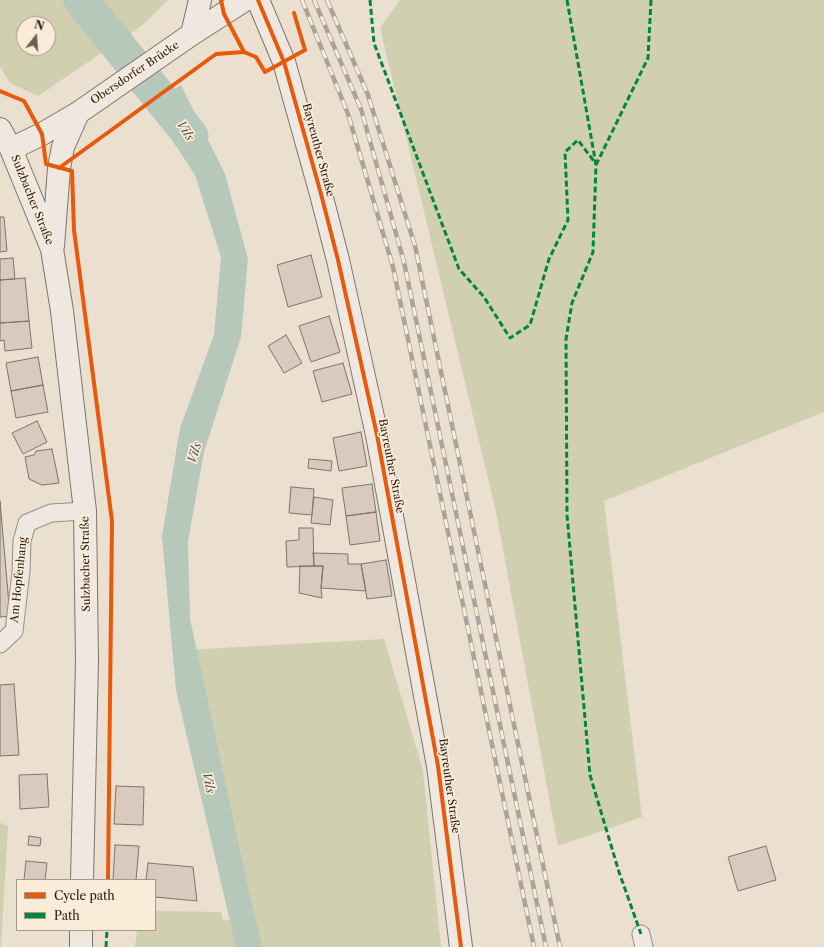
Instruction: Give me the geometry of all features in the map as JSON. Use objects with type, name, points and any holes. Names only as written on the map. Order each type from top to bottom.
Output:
[{"type":"main road","points":[[192,34],[200,0]]},
{"type":"main road","name":"Obersdorfer Brücke","points":[[11,149],[42,134],[78,113],[192,34],[245,0]]},
{"type":"main road","name":"Bayreuther Straße","points":[[258,0],[284,62],[319,187],[338,260],[377,435],[438,766],[461,947]]},
{"type":"main road","name":"Sulzbacher Straße","points":[[52,249],[59,168],[63,147],[78,113]]},
{"type":"main road","name":"Sulzbacher Straße","points":[[0,129],[11,149],[52,249],[62,311],[85,510],[87,661],[82,879]]},
{"type":"main road","points":[[80,947],[81,931]]},
{"type":"street","name":"Am Hopfenhang","points":[[0,644],[14,631],[21,572],[22,541],[27,523],[51,513],[85,510]]},
{"type":"shaded area","points":[[0,0],[168,0],[143,25],[38,96],[10,83],[0,67]]},
{"type":"shaded area","points":[[400,0],[824,0],[824,412],[604,501],[642,817],[558,846],[496,512],[380,28]]},
{"type":"shaded area","points":[[384,639],[423,770],[441,947],[135,947],[137,931],[156,931],[156,911],[221,912],[223,920],[250,920],[185,650]]},
{"type":"shaded area","points":[[0,823],[8,826],[1,947],[0,947]]},
{"type":"water","points":[[181,85],[225,174],[248,259],[241,337],[204,452],[188,541],[190,619],[251,901],[263,947],[236,947],[176,690],[162,536],[180,428],[214,335],[221,257],[195,175],[149,105]]},
{"type":"building","points":[[0,217],[4,217],[7,251],[0,252]]},
{"type":"building","points":[[311,255],[322,297],[288,307],[277,265]]},
{"type":"building","points":[[13,258],[15,279],[0,280],[0,259]]},
{"type":"building","points":[[25,278],[29,321],[0,323],[0,280]]},
{"type":"building","points":[[329,316],[340,352],[311,362],[299,326]]},
{"type":"building","points":[[29,321],[32,348],[5,351],[4,340],[0,341],[0,323]]},
{"type":"building","points":[[286,335],[302,363],[284,373],[268,346]]},
{"type":"building","points":[[38,357],[43,385],[11,391],[6,363]]},
{"type":"building","points":[[343,363],[352,394],[322,402],[313,371]]},
{"type":"building","points":[[43,385],[48,412],[16,418],[11,391]]},
{"type":"building","points":[[37,421],[47,442],[23,454],[12,433]]},
{"type":"building","points":[[361,432],[367,466],[339,471],[333,438]]},
{"type":"building","points":[[52,449],[59,483],[42,485],[29,479],[25,457],[34,455],[36,451]]},
{"type":"building","points":[[309,459],[332,461],[331,471],[308,468]]},
{"type":"building","points":[[372,484],[376,512],[346,516],[342,488]]},
{"type":"building","points":[[291,487],[314,489],[312,515],[289,513]]},
{"type":"building","points":[[314,497],[333,500],[330,525],[311,523]]},
{"type":"building","points":[[0,501],[10,616],[0,617]]},
{"type":"building","points":[[376,512],[380,541],[350,545],[346,516]]},
{"type":"building","points":[[299,528],[313,528],[314,566],[287,567],[286,541],[299,540]]},
{"type":"building","points":[[313,553],[348,554],[348,564],[361,564],[366,591],[321,588],[323,566],[314,566]]},
{"type":"building","points":[[386,560],[392,596],[367,599],[361,564]]},
{"type":"building","points":[[300,566],[323,566],[321,588],[322,598],[299,593]]},
{"type":"building","points":[[14,684],[19,755],[0,756],[0,685]]},
{"type":"building","points":[[47,774],[49,807],[20,809],[19,775]]},
{"type":"building","points":[[116,786],[144,787],[143,825],[114,824]]},
{"type":"building","points":[[29,836],[41,838],[40,846],[28,845]]},
{"type":"building","points":[[115,845],[139,846],[136,879],[113,879]]},
{"type":"building","points":[[766,846],[776,880],[738,891],[728,857]]},
{"type":"building","points":[[26,861],[47,863],[45,879],[24,879]]},
{"type":"building","points":[[148,863],[193,867],[197,901],[156,897],[156,879],[146,879]]},
{"type":"waterway","name":"Vils","points":[[81,0],[191,136]]},
{"type":"railway","points":[[302,0],[348,114],[393,267],[534,947]]},
{"type":"railway","points":[[314,0],[361,109],[404,262],[546,947]]},
{"type":"railway","points":[[327,0],[368,95],[415,246],[560,947]]},
{"type":"marked path","points":[[370,0],[374,43],[459,269],[484,297],[510,338],[530,325],[549,259],[568,220],[565,152],[578,140],[596,164]]},
{"type":"marked path","points":[[567,0],[596,165],[593,252],[572,303],[566,339],[567,515],[590,775],[619,872],[641,934]]},
{"type":"marked path","points":[[596,165],[648,58],[651,0]]},
{"type":"marked path","points":[[106,947],[107,931]]},
{"type":"cycle path","points":[[221,0],[224,14],[244,52]]},
{"type":"cycle path","points":[[258,0],[284,62],[321,194],[338,260],[377,435],[438,766],[461,947]]},
{"type":"cycle path","points":[[59,168],[216,54],[244,52],[256,57],[265,72],[305,50],[294,13]]},
{"type":"cycle path","points":[[0,91],[24,101],[42,134],[46,164],[72,171],[74,230],[112,521],[108,879]]}]
